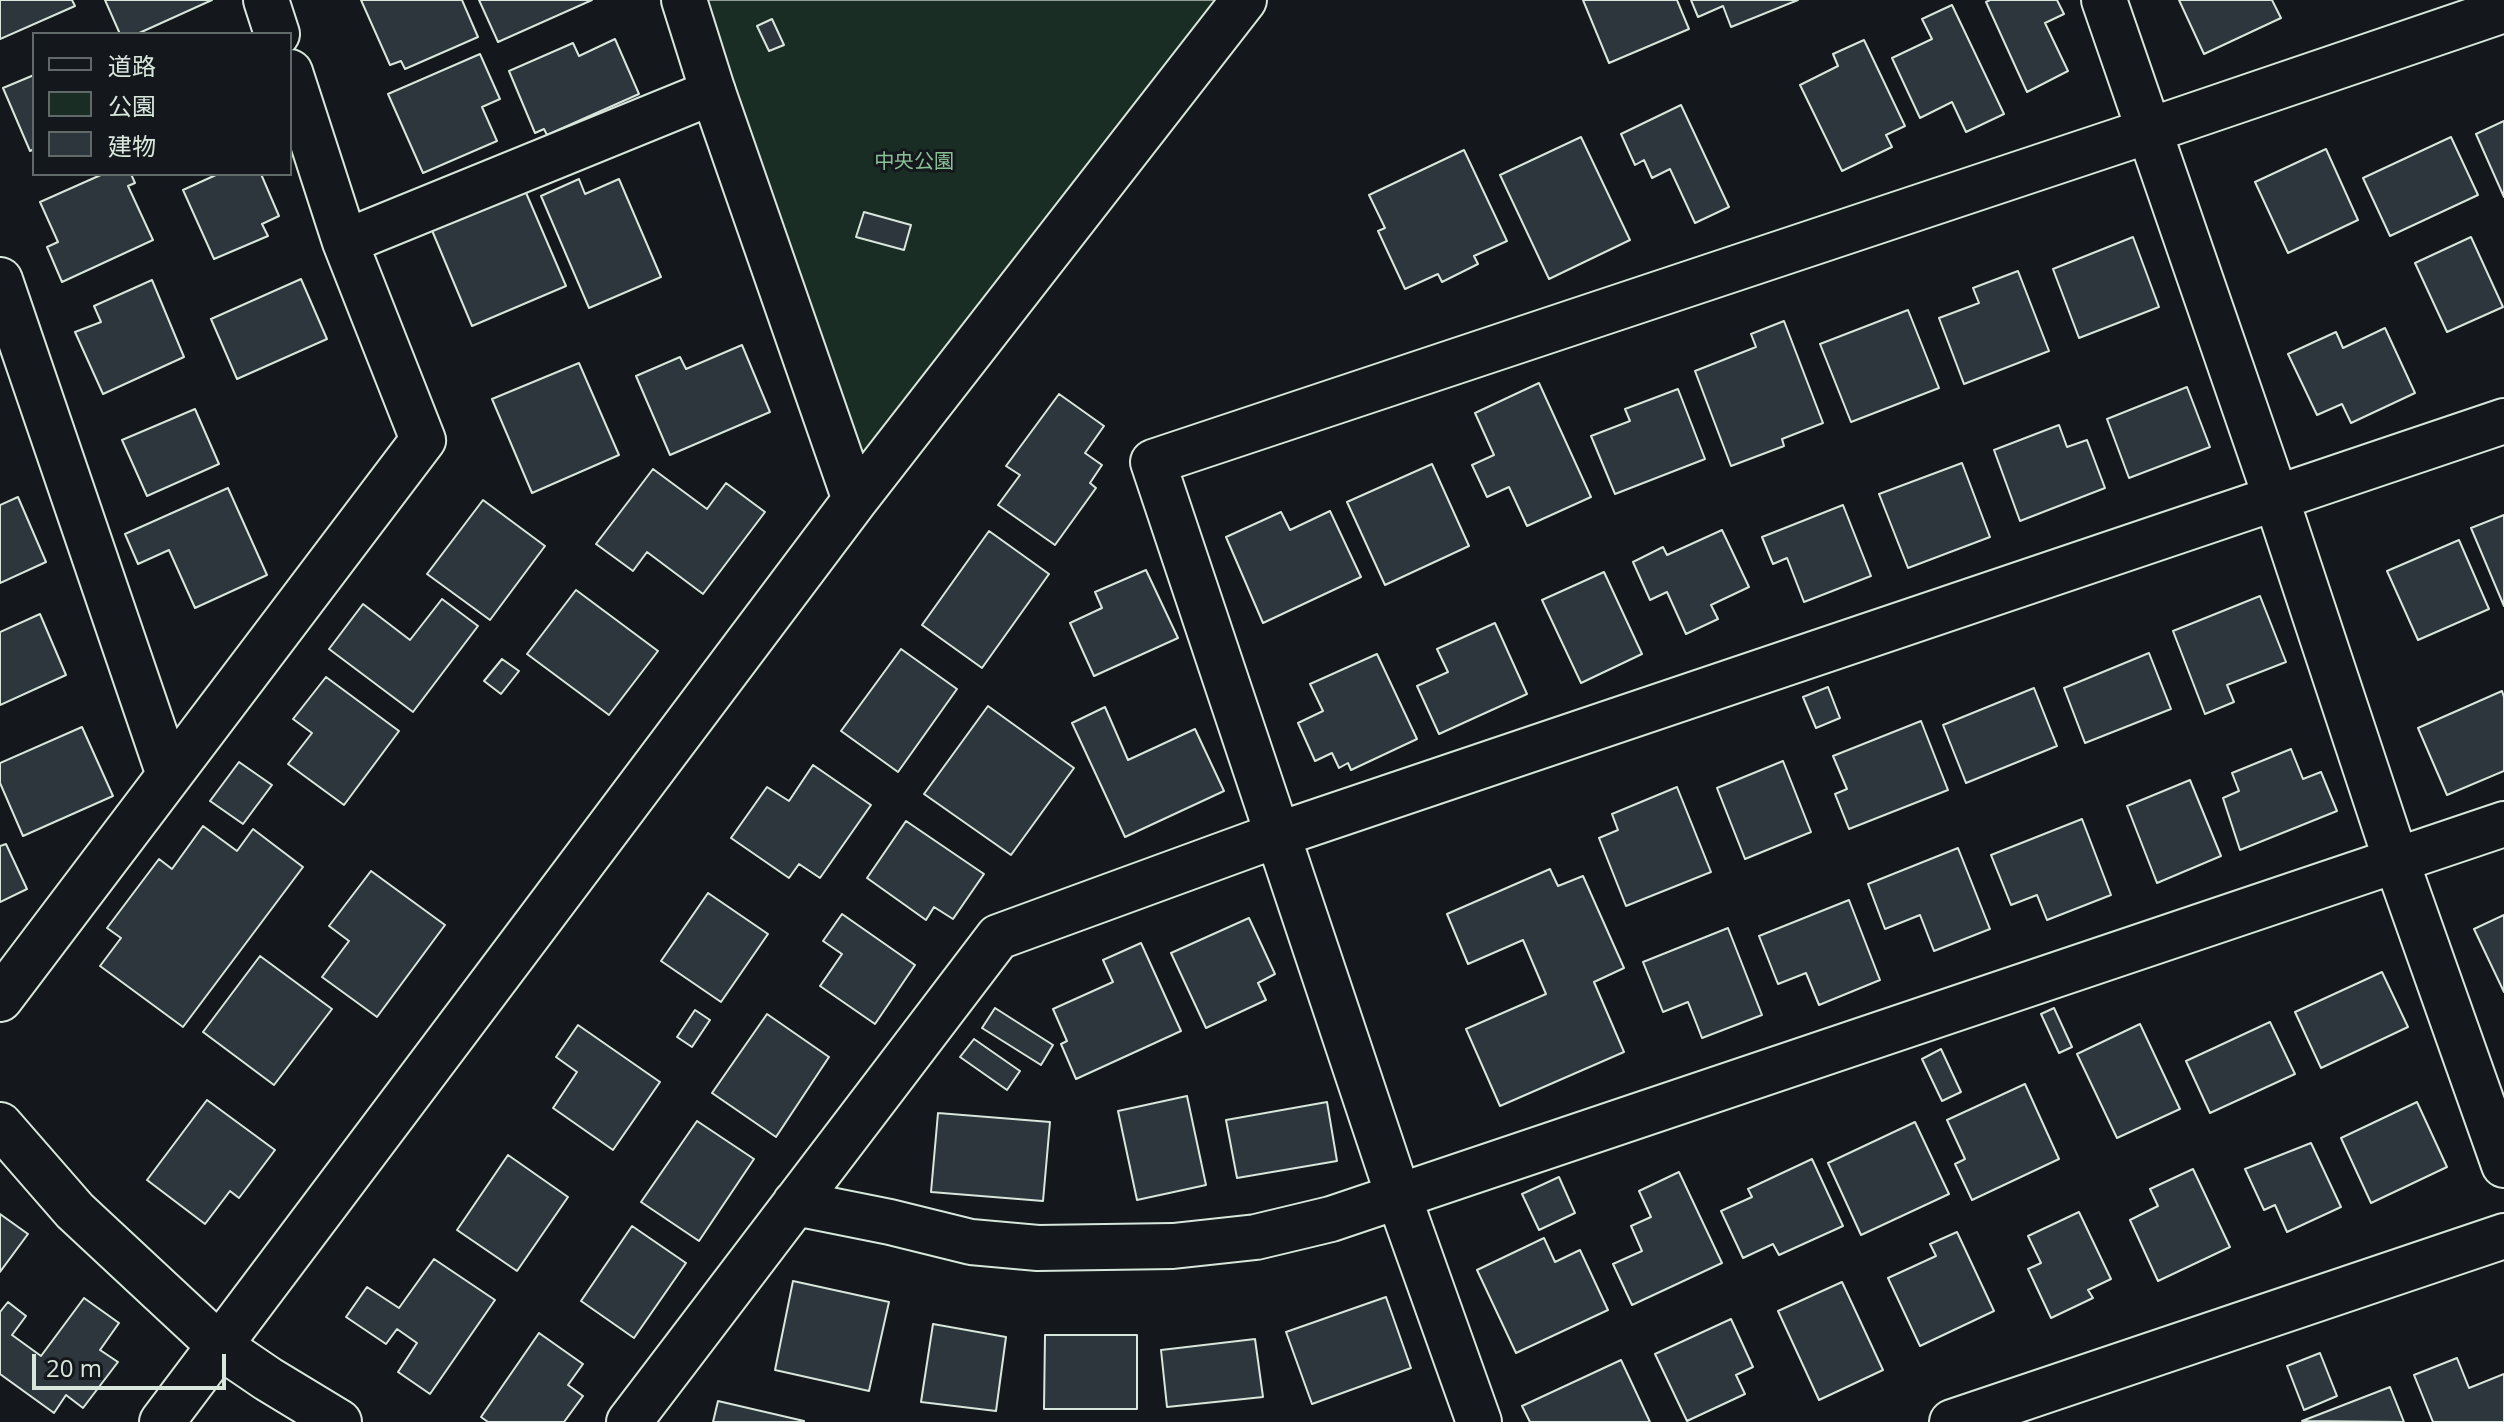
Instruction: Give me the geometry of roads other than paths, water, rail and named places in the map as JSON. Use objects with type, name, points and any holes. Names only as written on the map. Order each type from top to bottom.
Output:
[{"type":"street","points":[[266,0],[276,32]]},
{"type":"street","points":[[684,0],[855,500]]},
{"type":"street","points":[[162,1422],[855,500],[1244,0]]},
{"type":"street","points":[[2104,0],[2276,498],[2396,860],[2504,1165]]},
{"type":"street","points":[[1479,1422],[1398,1195],[1153,462],[2504,10]]},
{"type":"street","points":[[0,999],[423,440],[345,242],[292,78]]},
{"type":"street","points":[[345,242],[713,92]]},
{"type":"street","points":[[0,280],[169,775]]},
{"type":"street","points":[[629,1422],[998,937],[1277,835],[2504,421]]},
{"type":"street","points":[[795,1203],[971,1242],[1038,1248],[1173,1246],[1256,1237],[1331,1219],[2504,824]]},
{"type":"street","points":[[0,1125],[75,1211],[221,1347],[339,1422]]},
{"type":"street","points":[[1952,1422],[2504,1236]]},
{"type":"park label","name":"中央公園","points":[[914,162]]}]
